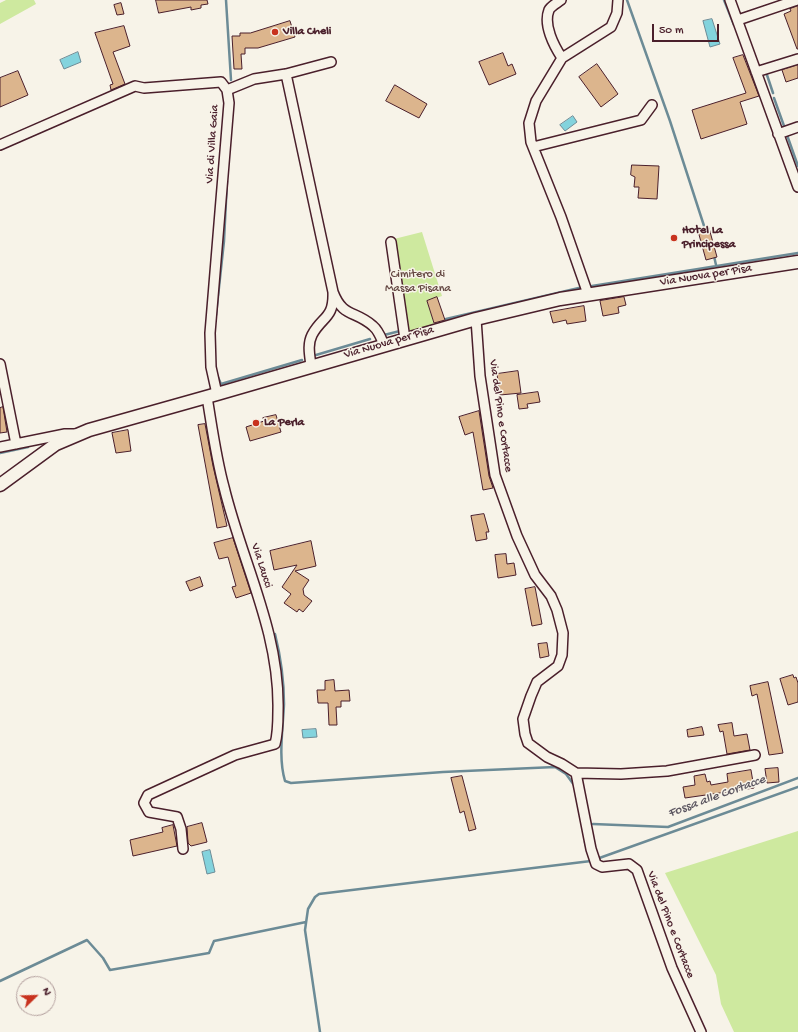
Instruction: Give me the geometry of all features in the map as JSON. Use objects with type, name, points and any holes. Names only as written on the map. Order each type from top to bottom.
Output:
[{"type":"main road","name":"Via Nuova per Pisa","points":[[0,485],[48,450],[78,434],[476,319],[532,305],[588,294],[798,262]]},
{"type":"street","points":[[561,0],[550,9],[548,18],[552,37],[562,58]]},
{"type":"street","points":[[588,294],[564,225],[532,147],[529,123],[536,101],[562,58],[611,27],[617,14],[618,0]]},
{"type":"street","points":[[730,0],[798,187]]},
{"type":"street","points":[[738,20],[797,0]]},
{"type":"street","points":[[756,72],[798,59]]},
{"type":"street","points":[[228,90],[254,79],[286,74],[331,62]]},
{"type":"street","points":[[286,74],[334,292],[341,308],[374,326],[380,334],[384,345]]},
{"type":"street","name":"Via di Villa Gaia","points":[[0,145],[136,86],[144,88],[221,82],[228,90],[229,103],[210,333],[212,396]]},
{"type":"street","points":[[532,147],[642,120],[652,105]]},
{"type":"street","points":[[778,134],[798,127]]},
{"type":"street","points":[[391,242],[406,339]]},
{"type":"street","points":[[311,366],[309,347],[312,336],[331,311],[334,304],[334,292]]},
{"type":"street","name":"Via del Pino e Cortacce","points":[[476,319],[480,376],[495,475],[517,536],[535,575],[551,596],[563,633],[562,655],[558,666],[537,682],[523,719],[524,734],[528,743],[547,757],[576,773],[595,860],[602,867],[629,864],[637,870],[672,968],[701,1032]]},
{"type":"street","points":[[0,364],[16,444]]},
{"type":"street","name":"Via Laucci","points":[[183,849],[181,829],[177,816],[149,812],[144,803],[148,795],[235,755],[275,744],[277,734],[278,694],[275,655],[266,619],[224,487],[212,396]]},
{"type":"street","points":[[0,447],[65,434],[78,434]]},
{"type":"street","points":[[576,773],[621,774],[667,771],[755,755]]},
{"type":"green space","points":[[6,0],[34,0],[36,4],[0,24],[0,3]]},
{"type":"green space","name":"Cimitero di Massa Pisana","points":[[422,232],[442,296],[427,301],[434,324],[405,333],[394,239]]},
{"type":"green space","points":[[798,831],[798,1032],[734,1032],[721,1004],[716,975],[665,873]]},
{"type":"water","points":[[712,19],[720,44],[710,47],[703,21]]},
{"type":"water","points":[[78,52],[81,62],[64,69],[60,60]]},
{"type":"water","points":[[573,116],[577,122],[565,131],[560,125]]},
{"type":"water","points":[[316,729],[317,737],[303,738],[302,730]]},
{"type":"water","points":[[210,850],[215,872],[207,874],[202,852]]},
{"type":"building","points":[[156,0],[207,0],[208,4],[201,5],[201,8],[191,10],[191,7],[159,13]]},
{"type":"building","points":[[121,3],[124,14],[117,15],[114,5]]},
{"type":"building","points":[[798,6],[797,49],[784,14],[791,11],[790,9]]},
{"type":"building","points":[[290,21],[295,37],[258,48],[245,48],[245,54],[241,54],[242,69],[234,69],[232,36],[240,36],[240,33],[250,33]]},
{"type":"building","points":[[124,26],[130,46],[113,52],[125,84],[111,90],[110,85],[113,84],[95,33]]},
{"type":"building","points":[[503,53],[508,66],[512,64],[516,74],[489,85],[479,62]]},
{"type":"building","points":[[743,55],[759,96],[740,102],[747,124],[701,139],[692,110],[746,93],[733,58]]},
{"type":"building","points":[[597,64],[618,94],[601,107],[579,77]]},
{"type":"building","points":[[798,65],[798,78],[786,82],[782,70]]},
{"type":"building","points":[[18,71],[28,95],[0,107],[0,78]]},
{"type":"building","points":[[395,85],[427,104],[419,118],[386,101]]},
{"type":"building","points":[[632,165],[659,166],[657,199],[638,198],[639,187],[634,187],[635,177],[631,175]]},
{"type":"building","points":[[709,228],[717,257],[706,260],[698,231]]},
{"type":"building","points":[[437,297],[445,320],[434,323],[427,301]]},
{"type":"building","points":[[624,297],[626,305],[618,307],[619,313],[603,316],[600,301]]},
{"type":"building","points":[[584,306],[586,321],[567,324],[566,320],[553,323],[550,312]]},
{"type":"building","points":[[518,371],[521,393],[500,395],[497,374]]},
{"type":"building","points":[[538,392],[540,402],[527,404],[528,408],[519,409],[517,395]]},
{"type":"building","points":[[3,407],[7,432],[0,433],[0,408]]},
{"type":"building","points":[[479,411],[489,476],[493,488],[483,490],[473,432],[465,435],[459,417]]},
{"type":"building","points":[[276,415],[281,432],[250,441],[246,427],[264,421],[263,418]]},
{"type":"building","points":[[205,424],[227,526],[217,528],[198,425]]},
{"type":"building","points":[[128,430],[131,451],[116,453],[112,433]]},
{"type":"building","points":[[484,514],[489,532],[486,532],[487,539],[476,541],[471,516]]},
{"type":"building","points":[[233,538],[251,593],[236,598],[232,587],[236,586],[228,557],[219,559],[214,543]]},
{"type":"building","points":[[311,541],[316,566],[295,571],[309,580],[303,589],[304,595],[312,601],[303,612],[299,609],[297,612],[284,603],[291,594],[282,587],[297,565],[274,570],[270,551]]},
{"type":"building","points":[[506,554],[507,564],[514,563],[516,575],[498,578],[495,555]]},
{"type":"building","points":[[200,577],[203,586],[190,591],[186,582]]},
{"type":"building","points":[[535,587],[542,624],[532,626],[525,589]]},
{"type":"building","points":[[547,643],[549,656],[540,658],[538,644]]},
{"type":"building","points":[[793,675],[794,678],[796,677],[798,683],[798,702],[788,705],[780,679]]},
{"type":"building","points":[[334,680],[335,691],[349,690],[350,701],[341,701],[341,707],[336,707],[337,725],[329,725],[328,703],[318,703],[317,690],[325,690],[325,681]]},
{"type":"building","points":[[768,682],[783,753],[769,755],[757,694],[752,696],[750,686]]},
{"type":"building","points":[[732,723],[734,736],[747,734],[750,750],[727,754],[723,731],[720,732],[718,725]]},
{"type":"building","points":[[702,727],[704,735],[688,737],[687,730]]},
{"type":"building","points":[[778,768],[779,782],[767,783],[765,769]]},
{"type":"building","points":[[751,770],[754,788],[685,798],[683,787],[695,785],[694,776],[705,774],[707,782],[710,781],[711,785],[728,782],[727,774]]},
{"type":"building","points":[[462,776],[476,829],[469,831],[464,811],[460,813],[451,778]]},
{"type":"building","points":[[202,823],[207,842],[191,846],[188,843],[187,827]]},
{"type":"building","points":[[173,825],[177,846],[133,856],[130,840],[163,832],[162,828]]},
{"type":"waterway","points":[[226,0],[231,80]]},
{"type":"waterway","points":[[627,0],[670,121],[706,232]]},
{"type":"waterway","points":[[724,0],[734,25]]},
{"type":"waterway","points":[[766,72],[773,93]]},
{"type":"waterway","points":[[774,98],[784,126]]},
{"type":"waterway","points":[[787,135],[798,166]]},
{"type":"waterway","points":[[216,315],[224,241],[227,181]]},
{"type":"waterway","points":[[592,286],[798,253]]},
{"type":"waterway","points":[[714,256],[716,265]]},
{"type":"waterway","points":[[446,319],[583,287]]},
{"type":"waterway","points":[[384,335],[400,331]]},
{"type":"waterway","points":[[316,355],[370,339]]},
{"type":"waterway","points":[[217,375],[221,384],[302,360]]},
{"type":"waterway","points":[[0,453],[28,447]]},
{"type":"waterway","points":[[275,634],[283,686],[284,704],[281,753],[285,781],[291,783],[443,772],[555,767],[566,774],[574,785]]},
{"type":"waterway","name":"Fossa alle Cortacce","points":[[593,824],[668,827],[798,778]]},
{"type":"waterway","points":[[320,1032],[305,930],[308,909],[315,897],[319,894],[591,861],[798,787]]},
{"type":"waterway","points":[[585,842],[588,853]]},
{"type":"waterway","points":[[0,981],[87,940],[103,958],[110,970],[209,953],[214,941],[306,922]]},
{"type":"place","name":"Villa Cheli","points":[[275,32]]},
{"type":"place","name":"Hotel La Principessa","points":[[674,238]]},
{"type":"place","name":"La Perla","points":[[256,423]]}]
